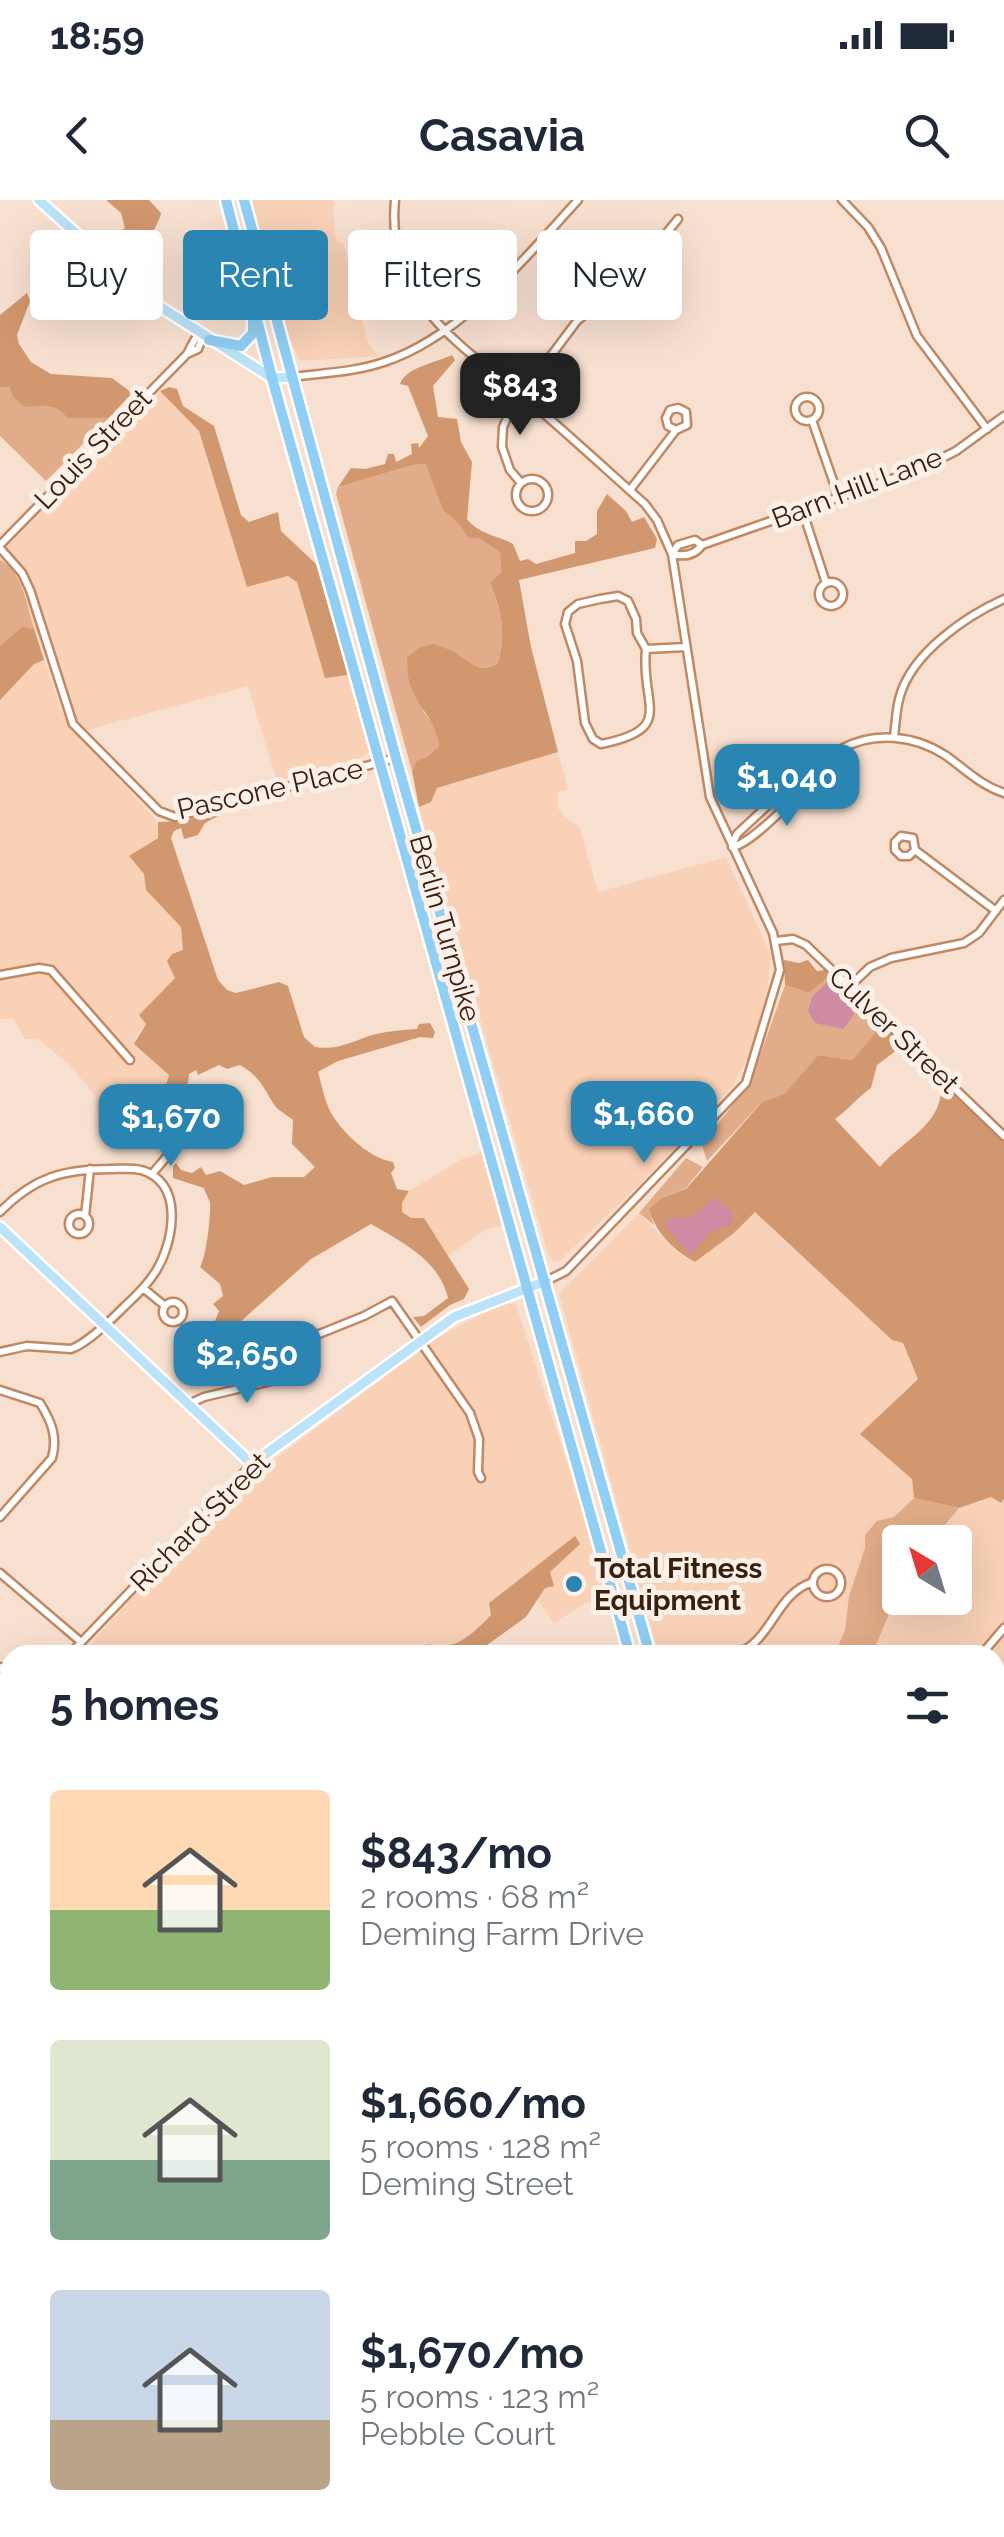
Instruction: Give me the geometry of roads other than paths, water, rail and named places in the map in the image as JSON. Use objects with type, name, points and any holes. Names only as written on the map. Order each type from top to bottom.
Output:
[{"type":"highway","name":"Berlin Turnpike","points":[[226,200],[234,230]]},
{"type":"highway","name":"Berlin Turnpike","points":[[244,200],[396,758],[647,1645]]},
{"type":"highway","points":[[206,338],[236,348],[246,343],[254,320]]},
{"type":"highway","name":"Berlin Turnpike","points":[[257,320],[627,1645]]},
{"type":"highway","points":[[593,1519],[610,1514]]},
{"type":"main road","points":[[40,200],[126,281],[206,338],[272,378],[291,378]]},
{"type":"main road","points":[[0,1227],[252,1464]]},
{"type":"main road","name":"Richard Street","points":[[252,1464],[454,1317],[546,1281]]},
{"type":"street","points":[[395,200],[397,238],[408,283],[443,332],[630,490],[657,520],[672,554],[710,797],[776,941],[780,970],[746,1083],[566,1271],[546,1281]]},
{"type":"street","points":[[291,378],[382,362],[420,347],[443,332],[519,264],[578,200]]},
{"type":"street","points":[[842,200],[868,227],[881,248],[918,336],[987,429]]},
{"type":"street","points":[[520,483],[508,465],[502,436],[506,418],[576,322],[633,274],[678,219]]},
{"type":"street","name":"Louis Street","points":[[0,546],[206,338]]},
{"type":"street","name":"Barn Hill Lane","points":[[672,554],[678,545],[695,540],[702,544],[920,469],[956,451],[1004,416]]},
{"type":"street","points":[[812,420],[839,498]]},
{"type":"street","points":[[630,490],[676,430]]},
{"type":"street","points":[[534,479],[543,484],[548,496],[544,506],[532,512],[522,508],[515,496],[520,483],[534,479]]},
{"type":"street","points":[[802,509],[826,582]]},
{"type":"street","name":"Pascone Place","points":[[0,546],[30,590],[72,724],[155,809],[175,816],[396,758]]},
{"type":"street","points":[[826,582],[836,583],[842,590],[842,600],[835,606],[825,606],[819,599],[819,589],[826,582]]},
{"type":"street","points":[[618,596],[628,601],[636,619],[636,633],[646,649],[649,721],[629,738],[601,744],[588,732],[585,723],[577,660],[564,624],[568,612],[578,604],[618,596]]},
{"type":"street","points":[[894,736],[900,696],[908,675],[928,652],[969,618],[1004,599]]},
{"type":"street","points":[[646,649],[686,646]]},
{"type":"street","points":[[732,847],[746,842],[802,789],[807,776],[846,747],[894,736],[935,749],[972,777],[1004,793]]},
{"type":"street","points":[[915,850],[996,911]]},
{"type":"street","points":[[849,988],[870,967],[891,958],[964,943],[979,933],[1004,900]]},
{"type":"street","name":"Culver Street","points":[[776,941],[793,939],[806,945],[1004,1136]]},
{"type":"street","points":[[0,975],[49,968],[130,1060]]},
{"type":"street","points":[[152,1174],[190,1128],[213,1115]]},
{"type":"street","points":[[0,1212],[27,1188],[46,1178],[66,1170],[90,1169],[134,1168],[152,1174],[172,1208],[172,1229],[157,1270],[104,1325],[71,1350],[27,1346],[0,1352]]},
{"type":"street","points":[[85,1216],[90,1169]]},
{"type":"street","points":[[143,1288],[165,1306]]},
{"type":"street","points":[[187,1404],[297,1375],[299,1348],[304,1340],[392,1301],[473,1419],[479,1439],[481,1478]]},
{"type":"street","points":[[0,1390],[40,1402],[54,1433],[55,1446],[52,1458],[0,1518]]},
{"type":"street","name":"Richard Street","points":[[78,1645],[252,1464]]},
{"type":"street","points":[[752,1645],[786,1600],[812,1582],[818,1572],[828,1569],[838,1574],[841,1585],[834,1596],[825,1597],[817,1594],[812,1582]]},
{"type":"street","points":[[0,1573],[81,1642]]},
{"type":"place","name":"Total Fitness Equipment","points":[[574,1584]]}]
